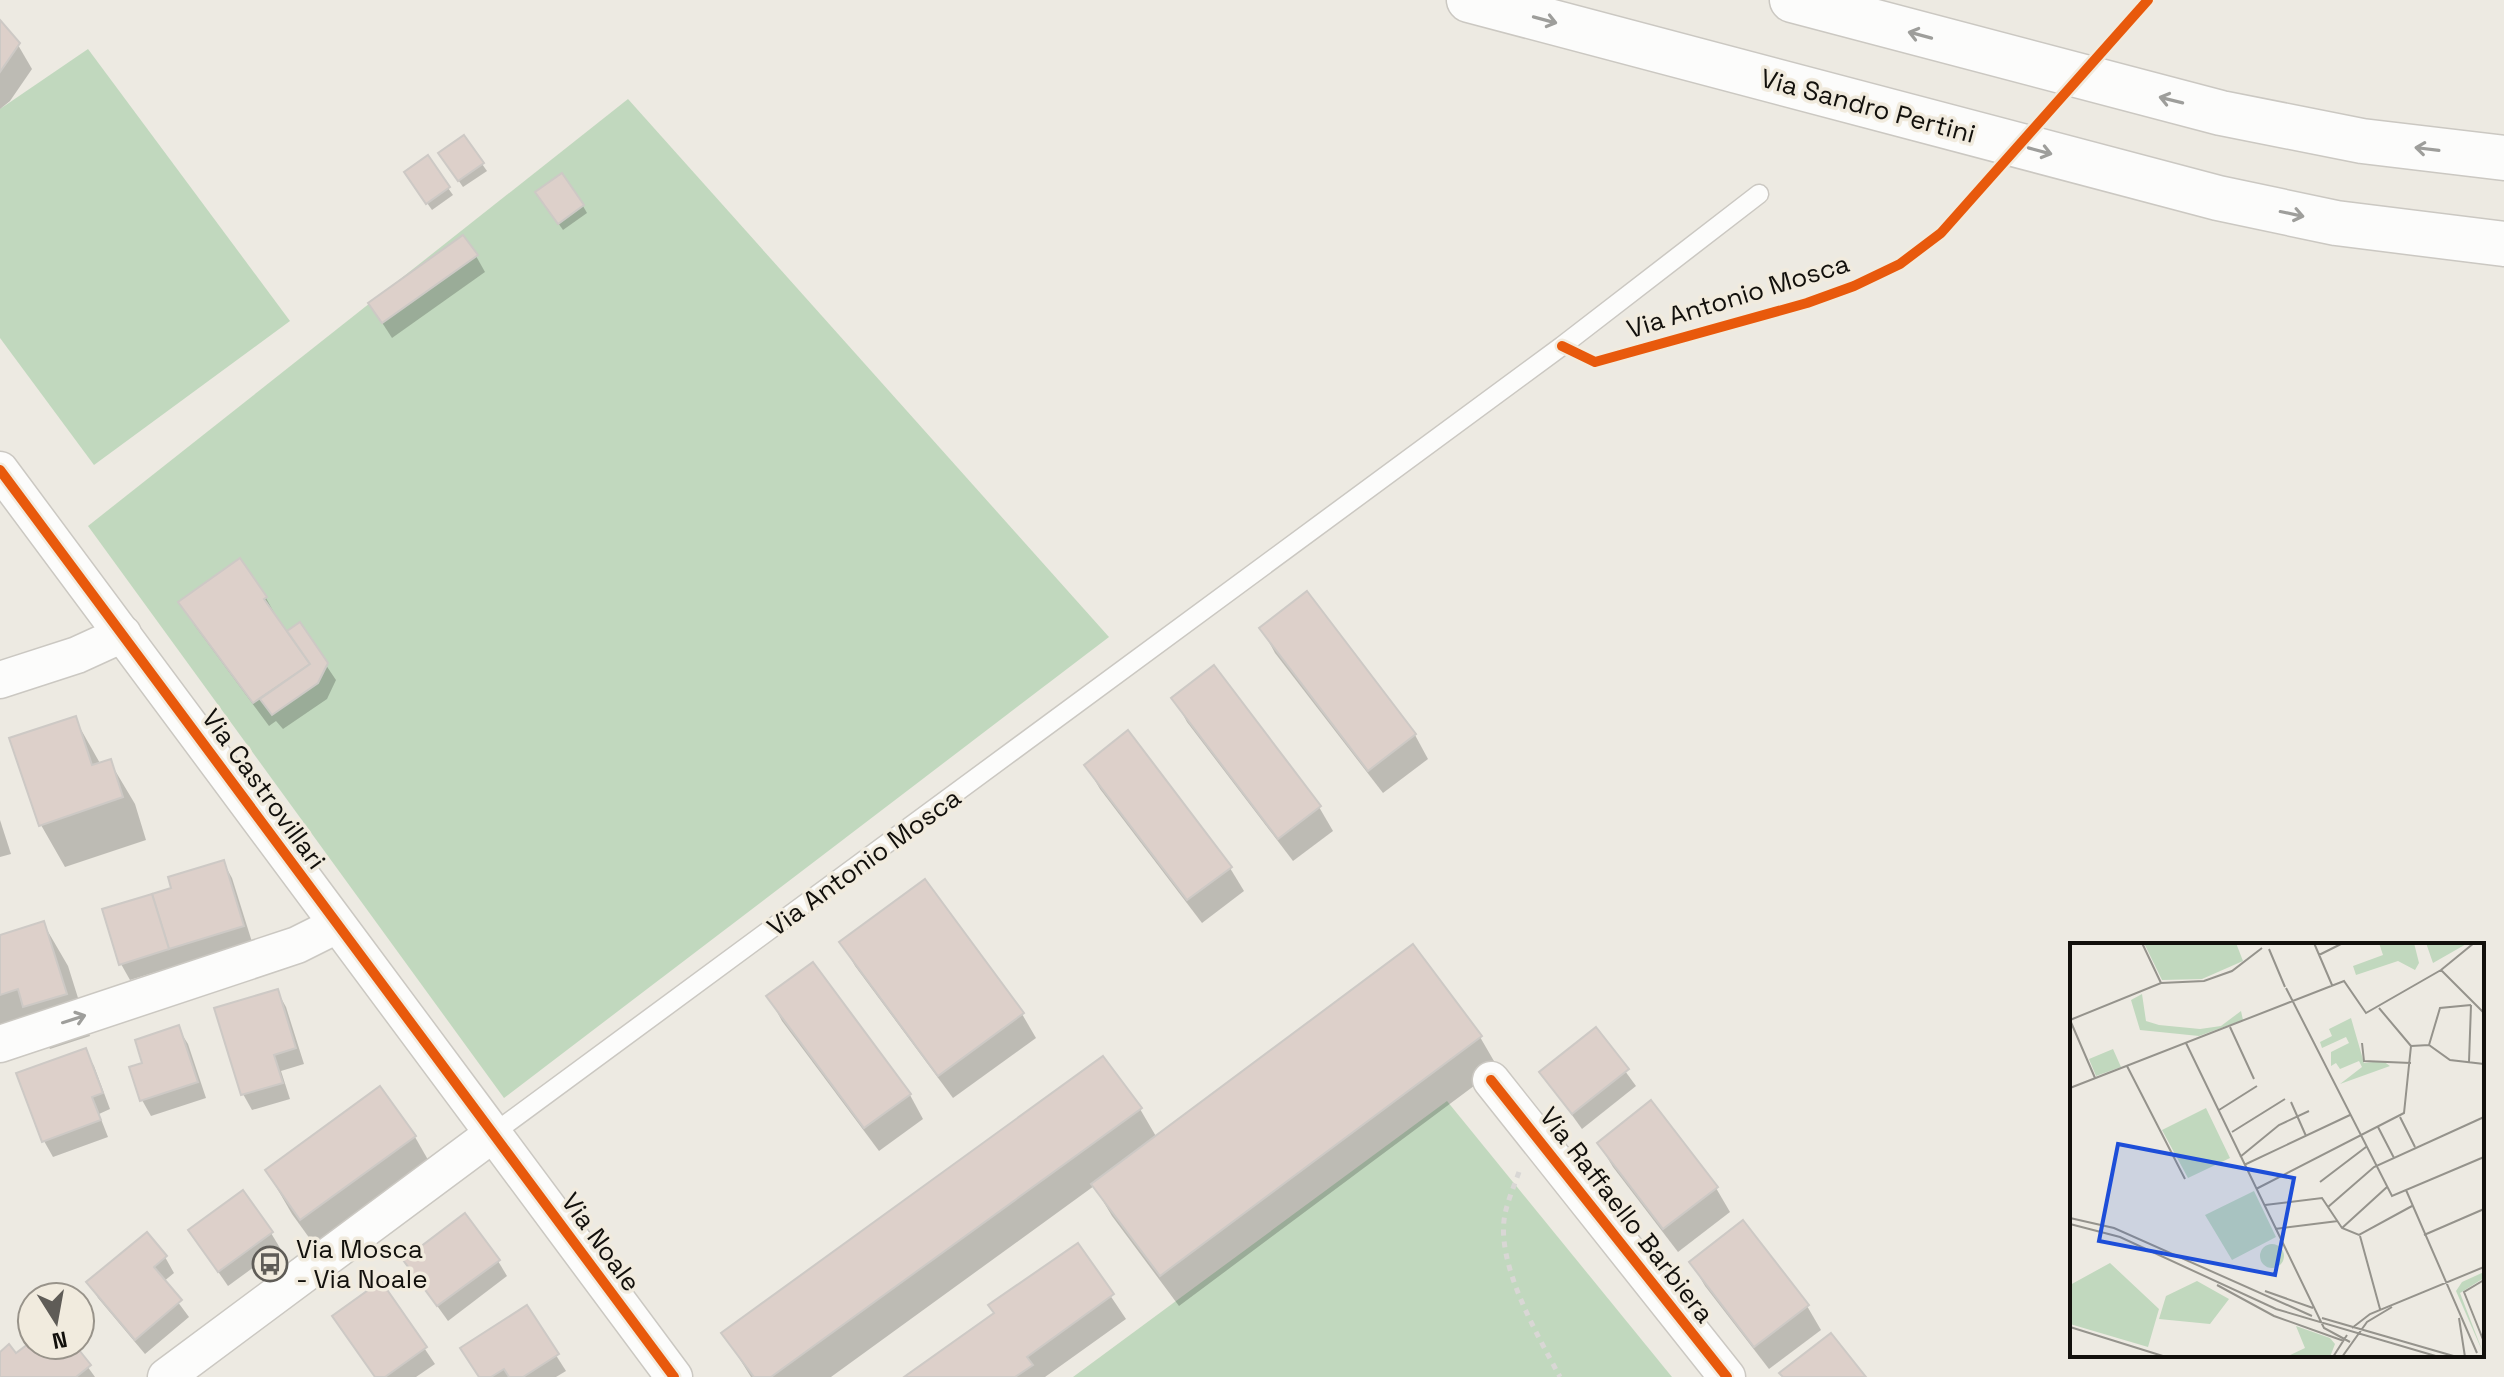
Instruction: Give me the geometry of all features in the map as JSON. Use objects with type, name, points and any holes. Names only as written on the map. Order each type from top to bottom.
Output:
[{"type":"main road","name":"Via Sandro Pertini","points":[[1469,0],[2218,198],[2336,223],[2504,244]]},
{"type":"main road","points":[[1792,0],[2221,113],[2362,141],[2504,158]]},
{"type":"street","name":"Via Castrovillari","points":[[0,470],[494,1133]]},
{"type":"street","points":[[0,680],[77,655],[123,634]]},
{"type":"street","points":[[0,1044],[297,945],[337,925]]},
{"type":"street","name":"Via Raffaello Barbiera","points":[[1491,1080],[1727,1377]]},
{"type":"street","name":"Via Antonio Mosca","points":[[166,1377],[494,1133]]},
{"type":"street","name":"Via Noale","points":[[494,1133],[674,1377]]},
{"type":"lane","name":"Via Antonio Mosca","points":[[494,1133],[1562,346],[1759,194]]},
{"type":"path","points":[[1532,1131],[1505,1214],[1503,1243],[1525,1311],[1560,1377]]},
{"type":"green space","points":[[88,49],[290,321],[94,465],[0,338],[0,109]]},
{"type":"green space","points":[[628,99],[1109,637],[504,1098],[88,526]]},
{"type":"green space","points":[[1447,1101],[1672,1377],[1073,1377]]},
{"type":"building","points":[[0,20],[20,43],[0,72]]},
{"type":"building","points":[[464,135],[484,163],[458,181],[438,153]]},
{"type":"building","points":[[428,155],[450,187],[426,204],[404,172]]},
{"type":"building","points":[[562,173],[584,205],[558,224],[535,192]]},
{"type":"building","points":[[463,235],[478,255],[382,323],[368,303]]},
{"type":"building","points":[[240,558],[267,597],[264,599],[310,664],[253,703],[178,602]]},
{"type":"building","points":[[1307,591],[1416,734],[1368,771],[1259,628]]},
{"type":"building","points":[[300,622],[328,663],[318,683],[272,715],[260,699],[310,664],[287,631]]},
{"type":"building","points":[[1214,665],[1321,806],[1278,839],[1171,698]]},
{"type":"building","points":[[76,716],[92,765],[111,759],[123,797],[39,826],[9,738]]},
{"type":"building","points":[[1128,730],[1232,867],[1187,900],[1084,765]]},
{"type":"building","points":[[224,860],[244,926],[169,949],[152,894],[171,888],[168,877]]},
{"type":"building","points":[[925,879],[1024,1013],[938,1076],[839,942]]},
{"type":"building","points":[[152,894],[169,949],[119,965],[102,909]]},
{"type":"building","points":[[44,921],[67,994],[23,1007],[18,989],[0,995],[0,935]]},
{"type":"building","points":[[1413,944],[1482,1036],[1160,1276],[1091,1184]]},
{"type":"building","points":[[813,962],[911,1094],[864,1128],[766,996]]},
{"type":"building","points":[[278,989],[296,1048],[274,1055],[283,1083],[241,1095],[214,1008]]},
{"type":"building","points":[[179,1025],[198,1082],[140,1101],[129,1067],[142,1063],[135,1040]]},
{"type":"building","points":[[1596,1027],[1629,1069],[1572,1114],[1539,1072]]},
{"type":"building","points":[[86,1048],[103,1093],[92,1097],[101,1120],[42,1142],[16,1073]]},
{"type":"building","points":[[1103,1056],[1142,1108],[771,1377],[754,1377],[721,1333]]},
{"type":"building","points":[[380,1086],[416,1136],[300,1220],[265,1170]]},
{"type":"building","points":[[1651,1100],[1718,1187],[1663,1229],[1597,1143]]},
{"type":"building","points":[[243,1190],[273,1232],[218,1272],[188,1230]]},
{"type":"building","points":[[465,1213],[500,1260],[437,1306],[403,1260]]},
{"type":"building","points":[[1743,1220],[1809,1305],[1754,1347],[1689,1262]]},
{"type":"building","points":[[147,1232],[167,1256],[154,1267],[182,1300],[135,1340],[96,1294],[96,1281],[87,1281]]},
{"type":"building","points":[[1078,1243],[1114,1294],[1027,1357],[1033,1365],[1015,1377],[904,1377],[994,1313],[988,1305]]},
{"type":"building","points":[[381,1281],[427,1347],[385,1377],[375,1377],[332,1316]]},
{"type":"building","points":[[527,1305],[559,1354],[523,1377],[509,1377],[504,1369],[491,1377],[479,1377],[460,1348]]},
{"type":"building","points":[[1831,1333],[1866,1377],[1783,1377],[1779,1373]]},
{"type":"building","points":[[9,1344],[16,1353],[16,1361],[88,1361],[91,1365],[76,1377],[0,1377],[0,1352]]},
{"type":"cycle path","points":[[1562,346],[1595,362],[1807,303],[1854,286],[1900,264],[1941,233],[2148,0]]},
{"type":"cycle path","points":[[0,470],[674,1377]]},
{"type":"cycle path","points":[[1491,1080],[1727,1377]]},
{"type":"place","name":"Via Mosca - Via Noale","points":[[270,1264]]}]
